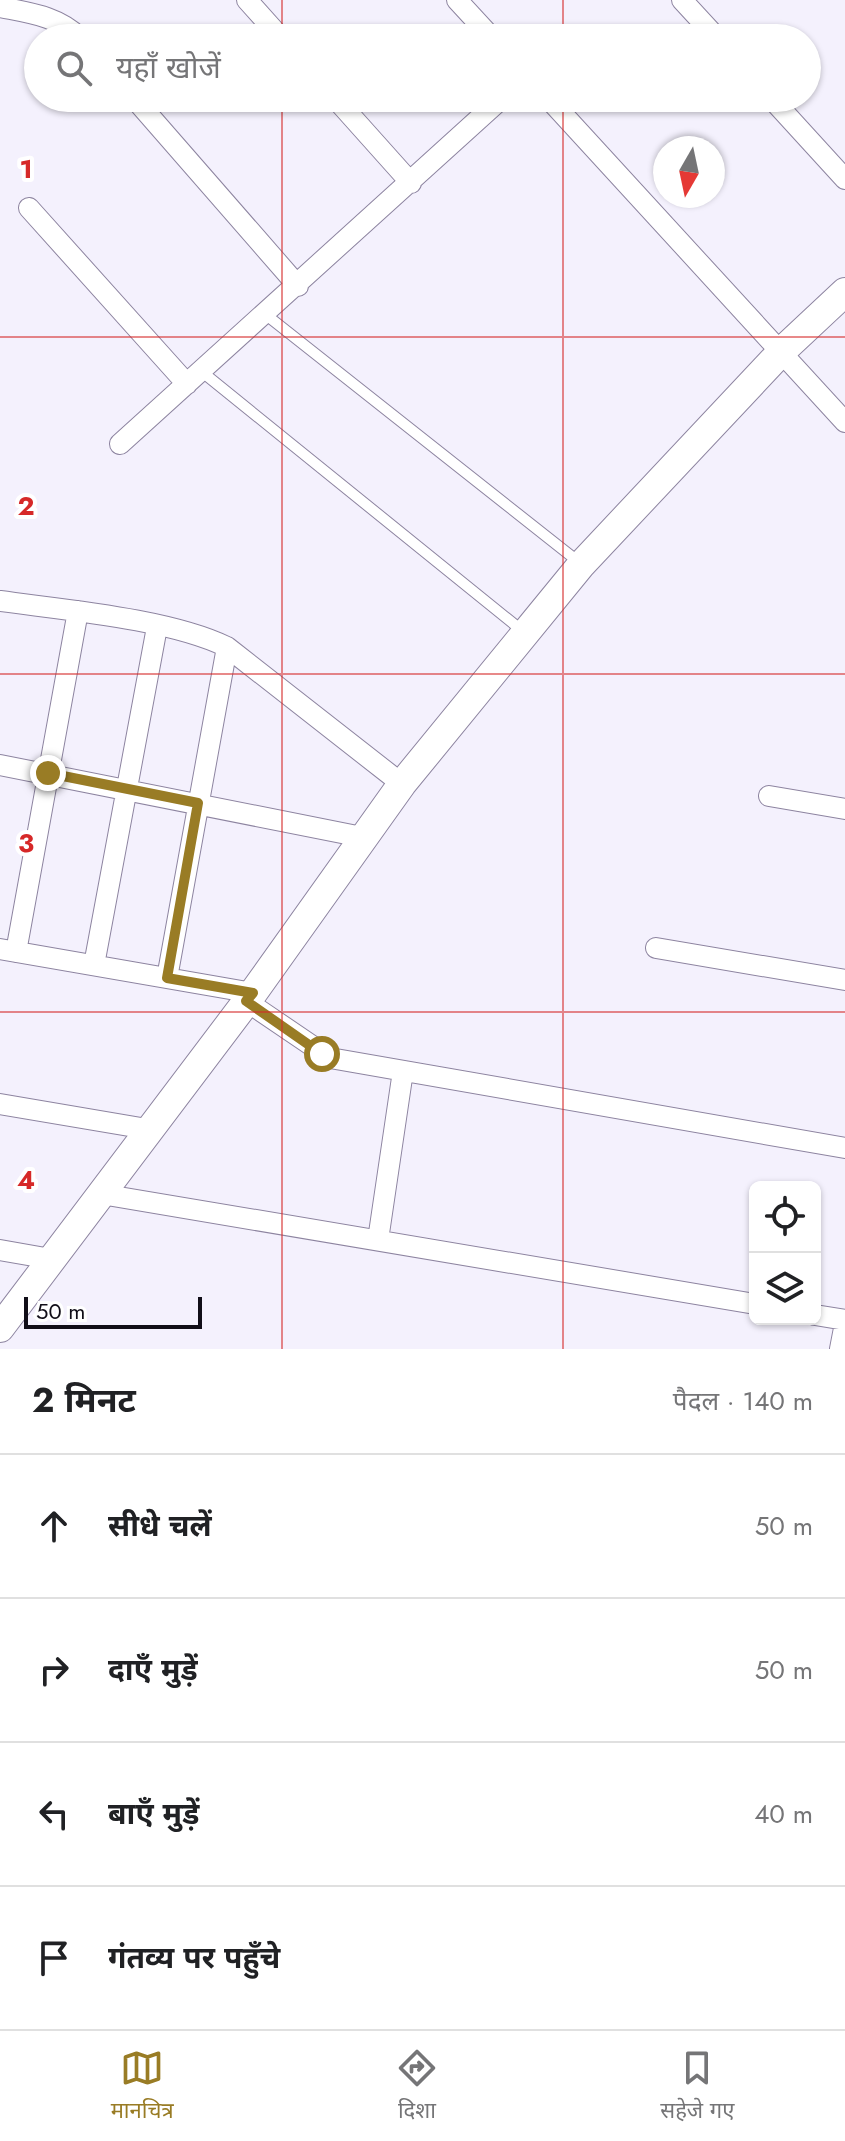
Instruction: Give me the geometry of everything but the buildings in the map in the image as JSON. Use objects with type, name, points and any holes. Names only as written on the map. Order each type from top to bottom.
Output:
[{"type":"street","points":[[247,0],[268,24]]},
{"type":"street","points":[[457,0],[479,24]]},
{"type":"street","points":[[682,0],[704,24]]},
{"type":"street","points":[[0,7],[46,16],[65,24]]},
{"type":"street","points":[[146,112],[298,286]]},
{"type":"street","points":[[348,112],[411,183]]},
{"type":"street","points":[[120,444],[487,112]]},
{"type":"street","points":[[561,112],[783,350],[845,422]]},
{"type":"street","points":[[784,112],[845,179]]},
{"type":"street","points":[[29,208],[194,378]]},
{"type":"street","points":[[0,1328],[249,997],[402,784],[581,565],[783,350],[845,292]]},
{"type":"street","points":[[0,601],[78,611],[207,637],[227,647],[402,784]]},
{"type":"street","points":[[78,611],[48,773],[8,950],[167,978],[249,997],[330,1058],[845,1148]]},
{"type":"street","points":[[94,965],[130,790],[157,627]]},
{"type":"street","points":[[167,978],[227,647]]},
{"type":"street","points":[[0,765],[362,837]]},
{"type":"street","points":[[769,796],[845,809]]},
{"type":"street","points":[[656,948],[845,980]]},
{"type":"street","points":[[378,1240],[403,1071]]},
{"type":"street","points":[[0,1104],[147,1129]]},
{"type":"street","points":[[101,1194],[749,1303]]},
{"type":"street","points":[[0,1250],[51,1259]]},
{"type":"street","points":[[821,1316],[845,1321],[840,1349]]},
{"type":"lane","points":[[265,314],[581,565]]},
{"type":"lane","points":[[194,378],[527,634]]},
{"type":"route","points":[[48,773],[198,803],[167,978],[253,993],[246,1001],[322,1054]]}]
